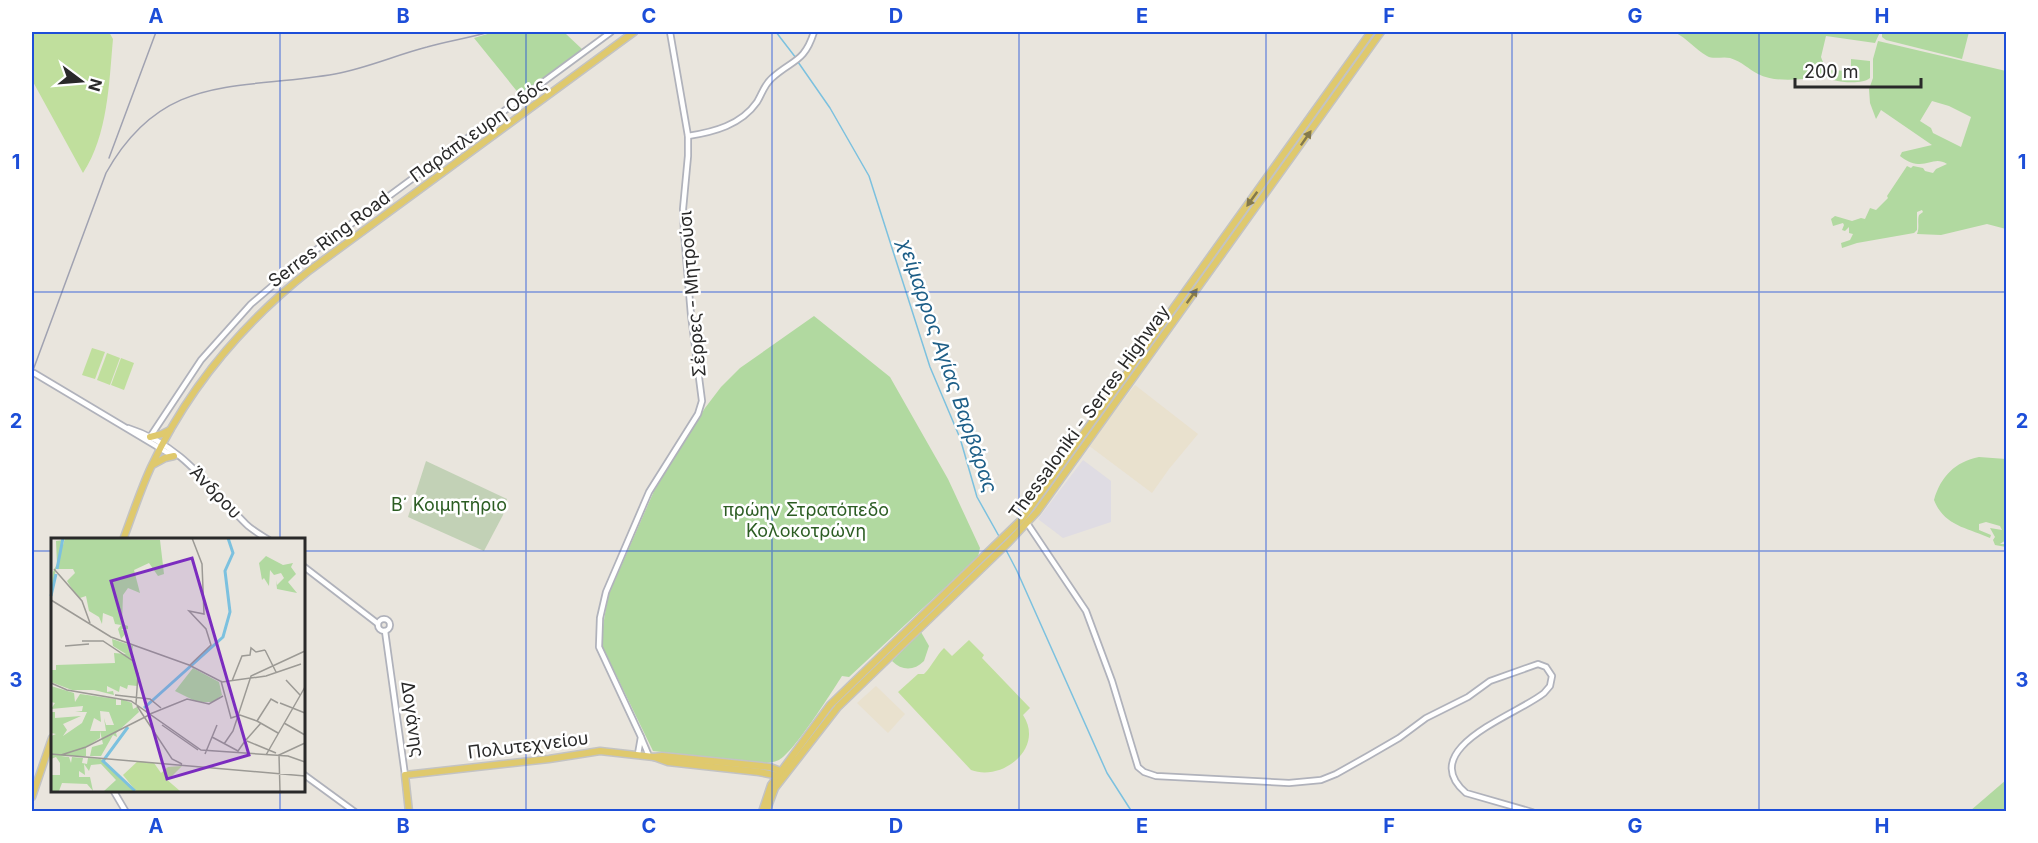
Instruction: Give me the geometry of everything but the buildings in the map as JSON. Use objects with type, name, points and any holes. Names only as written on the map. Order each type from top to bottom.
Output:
[{"type":"main road","name":"Serres Ring Road","points":[[124,538],[151,467],[170,430],[198,387],[264,310],[288,288],[634,32]]},
{"type":"main road","name":"Thessaloniki - Serres Highway","points":[[1016,531],[1371,32]]},
{"type":"main road","name":"Thessaloniki - Serres Highway","points":[[782,774],[791,757],[828,708],[844,691],[1016,531],[1027,524],[1381,32]]},
{"type":"main road","points":[[150,437],[170,430]]},
{"type":"main road","points":[[151,467],[165,458],[174,456]]},
{"type":"main road","name":"Thessaloniki - Serres Highway","points":[[782,774],[843,701],[993,552]]},
{"type":"main road","points":[[32,797],[51,741]]},
{"type":"main road","name":"Πολυτεχνείου","points":[[405,775],[600,751],[767,767],[782,774]]},
{"type":"main road","name":"Πολυτεχνείου","points":[[652,756],[668,762],[782,774]]},
{"type":"main road","points":[[767,767],[791,757]]},
{"type":"main road","points":[[759,772],[765,777],[767,792],[764,812]]},
{"type":"main road","points":[[767,792],[782,774]]},
{"type":"main road","points":[[764,812],[782,774]]},
{"type":"main road","name":"Δογάνης","points":[[405,775],[409,812]]},
{"type":"street","name":"Παράπλευρη Οδός","points":[[150,437],[201,360],[251,304],[305,258],[611,32]]},
{"type":"street","name":"Σέρρες - Μητρούσι","points":[[652,756],[601,652],[598,634],[603,598],[644,506],[657,479],[698,414],[702,401],[684,233],[683,209],[688,136],[670,32]]},
{"type":"street","points":[[688,136],[715,130],[735,122],[756,103],[768,82],[800,59],[814,32]]},
{"type":"street","points":[[34,373],[184,460]]},
{"type":"street","points":[[129,428],[150,437],[161,447],[174,451],[184,460]]},
{"type":"street","name":"Άνδρου","points":[[184,460],[200,473],[247,524],[265,538]]},
{"type":"street","points":[[1027,524],[1086,611],[1112,681],[1138,767],[1144,772],[1156,776],[1289,783],[1321,780],[1336,774],[1399,738],[1426,718],[1468,697],[1490,681],[1538,664],[1546,667],[1552,676],[1550,686],[1544,693],[1478,733],[1461,748],[1453,762],[1454,779],[1466,793],[1532,812]]},
{"type":"street","points":[[304,567],[377,623],[379,630],[385,631],[390,626],[388,620],[382,619],[377,623]]},
{"type":"street","name":"Δογάνης","points":[[385,631],[405,775]]},
{"type":"street","points":[[638,754],[641,737]]},
{"type":"street","points":[[304,775],[355,812]]},
{"type":"street","points":[[114,792],[126,812]]},
{"type":"shaded area","points":[[1135,385],[1198,434],[1152,493],[1088,445]]},
{"type":"shaded area","points":[[1083,460],[1111,481],[1111,522],[1063,538],[1038,519]]},
{"type":"shaded area","points":[[876,686],[905,714],[888,733],[857,703]]},
{"type":"green space","points":[[32,32],[109,32],[113,39],[102,126],[98,142],[83,173],[32,80]]},
{"type":"green space","points":[[494,32],[569,32],[566,34],[583,50],[520,95],[474,38]]},
{"type":"green space","points":[[1674,32],[1880,32],[1875,43],[1826,36],[1821,57],[1826,70],[1851,71],[1851,59],[1870,61],[1870,78],[1860,82],[1845,82],[1820,74],[1819,78],[1796,80],[1765,77],[1730,58],[1707,56]]},
{"type":"green space","points":[[1882,32],[1969,32],[1962,59],[1886,40],[1882,37]]},
{"type":"green space","points":[[1878,41],[2006,71],[2006,229],[1987,224],[1941,235],[1917,234],[1918,217],[1923,212],[1922,210],[1917,212],[1917,230],[1914,233],[1857,243],[1842,248],[1841,243],[1850,240],[1853,234],[1849,233],[1849,227],[1845,231],[1842,230],[1843,223],[1833,226],[1831,219],[1835,216],[1852,221],[1865,219],[1870,208],[1876,210],[1888,198],[1887,196],[1907,166],[1923,168],[1933,173],[1947,164],[1936,161],[1916,164],[1900,156],[1902,152],[1932,145],[1881,110],[1876,119],[1870,103],[1869,89],[1873,78],[1873,59]],"holes":[[[1932,101],[1949,106],[1971,117],[1961,147],[1933,133],[1931,128],[1920,121]]]},
{"type":"green space","name":"πρώην Στρατόπεδο Κολοκοτρώνη","points":[[814,316],[890,377],[948,479],[980,548],[978,557],[849,677],[842,676],[794,746],[779,760],[760,763],[653,751],[602,646],[608,596],[654,491],[705,408],[740,368]]},
{"type":"green space","points":[[92,348],[105,352],[95,379],[82,375]]},
{"type":"green space","points":[[107,353],[120,358],[110,385],[97,380]]},
{"type":"green space","points":[[121,358],[134,363],[124,390],[111,385]]},
{"type":"green space","points":[[1979,457],[2006,459],[2006,540],[2000,544],[2006,544],[2006,547],[1995,545],[1993,540],[1995,537],[1990,528],[2002,530],[2000,526],[1986,522],[1979,524],[1979,530],[1991,535],[1990,538],[1950,521],[1938,509],[1934,500],[1950,471],[1963,462]]},
{"type":"green space","name":"Β΄ Κοιμητήριο","points":[[426,461],[507,499],[503,515],[484,551],[408,517]]},
{"type":"green space","points":[[921,632],[929,646],[924,661],[916,667],[904,668],[892,661]]},
{"type":"green space","points":[[969,640],[984,655],[982,658],[1030,708],[1023,715],[1028,727],[1029,739],[1024,750],[1007,767],[995,771],[971,770],[898,692],[918,674],[924,674],[944,648],[952,656]]},
{"type":"green space","points":[[2006,780],[2006,811],[1970,811]]},
{"type":"waterway","name":"χείμαρρος Αγίας Βαρβάρας","points":[[776,32],[796,58]]},
{"type":"waterway","name":"χείμαρρος Αγίας Βαρβάρας","points":[[798,62],[830,108],[869,176],[930,367],[960,438],[977,497],[1000,538]]},
{"type":"waterway","name":"χείμαρρος Αγίας Βαρβάρας","points":[[1005,548],[1107,773],[1132,812]]},
{"type":"railway","points":[[109,158],[156,32]]},
{"type":"railway","points":[[32,373],[106,173],[128,140],[152,117],[178,101],[206,92],[235,86],[335,74],[427,47],[489,32]]}]
